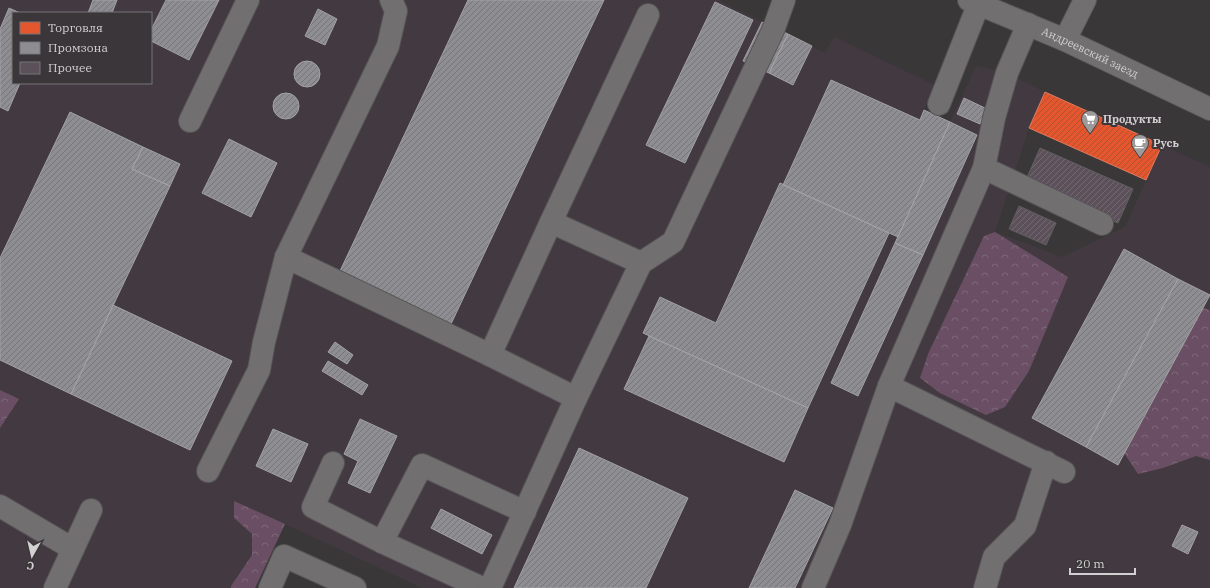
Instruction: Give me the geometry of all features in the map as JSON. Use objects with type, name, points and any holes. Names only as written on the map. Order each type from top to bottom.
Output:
[{"type":"street","points":[[190,121],[248,0]]},
{"type":"street","points":[[208,471],[259,370],[264,342],[286,257],[388,46],[396,11],[391,0]]},
{"type":"street","points":[[490,588],[576,398],[641,263],[673,242],[774,28],[784,0]]},
{"type":"street","points":[[1065,40],[1085,0]]},
{"type":"street","points":[[939,104],[974,2]]},
{"type":"street","name":"Андреевский заезд","points":[[974,2],[1065,40],[1210,109]]},
{"type":"street","points":[[490,355],[648,15]]},
{"type":"street","points":[[813,588],[840,525],[889,386],[984,168],[994,118],[1007,73],[1028,24]]},
{"type":"street","points":[[984,168],[1102,224]]},
{"type":"street","points":[[551,222],[641,263]]},
{"type":"street","points":[[286,257],[576,398]]},
{"type":"street","points":[[889,386],[1055,467],[1025,526],[994,557],[985,588]]},
{"type":"street","points":[[333,463],[313,507],[382,542],[482,588]]},
{"type":"street","points":[[382,542],[422,465],[525,512]]},
{"type":"street","points":[[0,506],[73,549]]},
{"type":"street","points":[[55,588],[90,510]]},
{"type":"street","points":[[270,588],[284,556],[355,588]]},
{"type":"shaded area","points":[[0,0],[718,0],[825,53],[834,37],[935,85],[924,110],[950,122],[976,66],[1007,73],[1045,92],[1029,128],[995,232],[1062,257],[1125,227],[1162,145],[1210,167],[1210,588],[422,588],[285,524],[255,588],[0,588]]},
{"type":"green space","points":[[995,232],[1068,277],[1029,371],[1005,407],[986,415],[940,393],[920,378],[928,354],[984,236]]},
{"type":"green space","points":[[1203,308],[1210,310],[1210,460],[1196,456],[1163,468],[1138,474],[1124,453]]},
{"type":"green space","points":[[0,390],[19,399],[0,428]]},
{"type":"green space","points":[[234,501],[285,524],[255,588],[231,588],[252,555],[252,534],[234,518]]},
{"type":"building: Торговля","name":"Продукты","points":[[1045,92],[1162,145],[1146,180],[1029,128]]},
{"type":"building: Промзона","points":[[93,0],[117,0],[112,12],[88,12]]},
{"type":"building: Промзона","points":[[166,0],[219,0],[189,60],[152,42],[152,28]]},
{"type":"building: Промзона","points":[[468,0],[604,0],[451,324],[340,271]]},
{"type":"building: Промзона","points":[[715,2],[753,20],[685,163],[646,145]]},
{"type":"building: Промзона","points":[[9,8],[18,12],[12,12],[12,84],[20,84],[8,111],[0,107],[0,29]]},
{"type":"building: Промзона","points":[[318,9],[337,19],[325,45],[305,36]]},
{"type":"building: Промзона","points":[[762,22],[788,34],[769,73],[743,61]]},
{"type":"building: Промзона","points":[[788,34],[812,46],[793,85],[769,73]]},
{"type":"building: Промзона","points":[[307,61],[316,65],[320,74],[316,83],[307,87],[298,83],[294,74],[298,65]]},
{"type":"building: Промзона","points":[[831,80],[920,120],[924,110],[950,122],[898,237],[783,185]]},
{"type":"building: Промзона","points":[[286,93],[295,97],[299,106],[295,115],[286,119],[277,115],[273,106],[277,97]]},
{"type":"building: Промзона","points":[[964,98],[987,109],[980,124],[957,114]]},
{"type":"building: Промзона","points":[[70,112],[143,147],[132,169],[170,186],[71,394],[0,360],[0,258]]},
{"type":"building: Промзона","points":[[950,122],[977,135],[923,255],[895,243]]},
{"type":"building: Промзона","points":[[229,139],[277,163],[251,217],[202,193]]},
{"type":"building: Промзона","points":[[143,147],[180,164],[170,186],[132,169]]},
{"type":"building: Промзона","points":[[780,183],[889,233],[808,408],[643,333],[660,297],[716,323]]},
{"type":"building: Промзона","points":[[895,243],[923,255],[858,396],[831,383]]},
{"type":"building: Промзона","points":[[1124,249],[1178,279],[1086,447],[1032,418]]},
{"type":"building: Промзона","points":[[1178,279],[1210,295],[1118,465],[1086,447]]},
{"type":"building: Промзона","points":[[113,305],[232,361],[190,450],[71,394]]},
{"type":"building: Промзона","points":[[649,336],[808,408],[784,462],[624,389]]},
{"type":"building: Промзона","points":[[335,342],[353,355],[347,364],[328,352]]},
{"type":"building: Промзона","points":[[328,361],[368,385],[362,395],[322,371]]},
{"type":"building: Промзона","points":[[360,419],[397,436],[370,493],[348,483],[358,461],[344,454]]},
{"type":"building: Промзона","points":[[273,429],[308,444],[291,482],[256,466]]},
{"type":"building: Промзона","points":[[579,448],[688,498],[646,588],[514,588]]},
{"type":"building: Промзона","points":[[795,490],[833,508],[795,588],[749,588]]},
{"type":"building: Промзона","points":[[441,509],[492,535],[482,554],[431,528]]},
{"type":"building: Промзона","points":[[1182,525],[1198,532],[1188,554],[1172,546]]},
{"type":"building: Прочее","points":[[1040,148],[1133,189],[1118,223],[1025,182]]},
{"type":"building: Прочее","points":[[1019,206],[1056,223],[1046,245],[1009,229]]},
{"type":"place","name":"Продукты","points":[[1090,134]]},
{"type":"place","name":"Русь","points":[[1140,158]]}]
